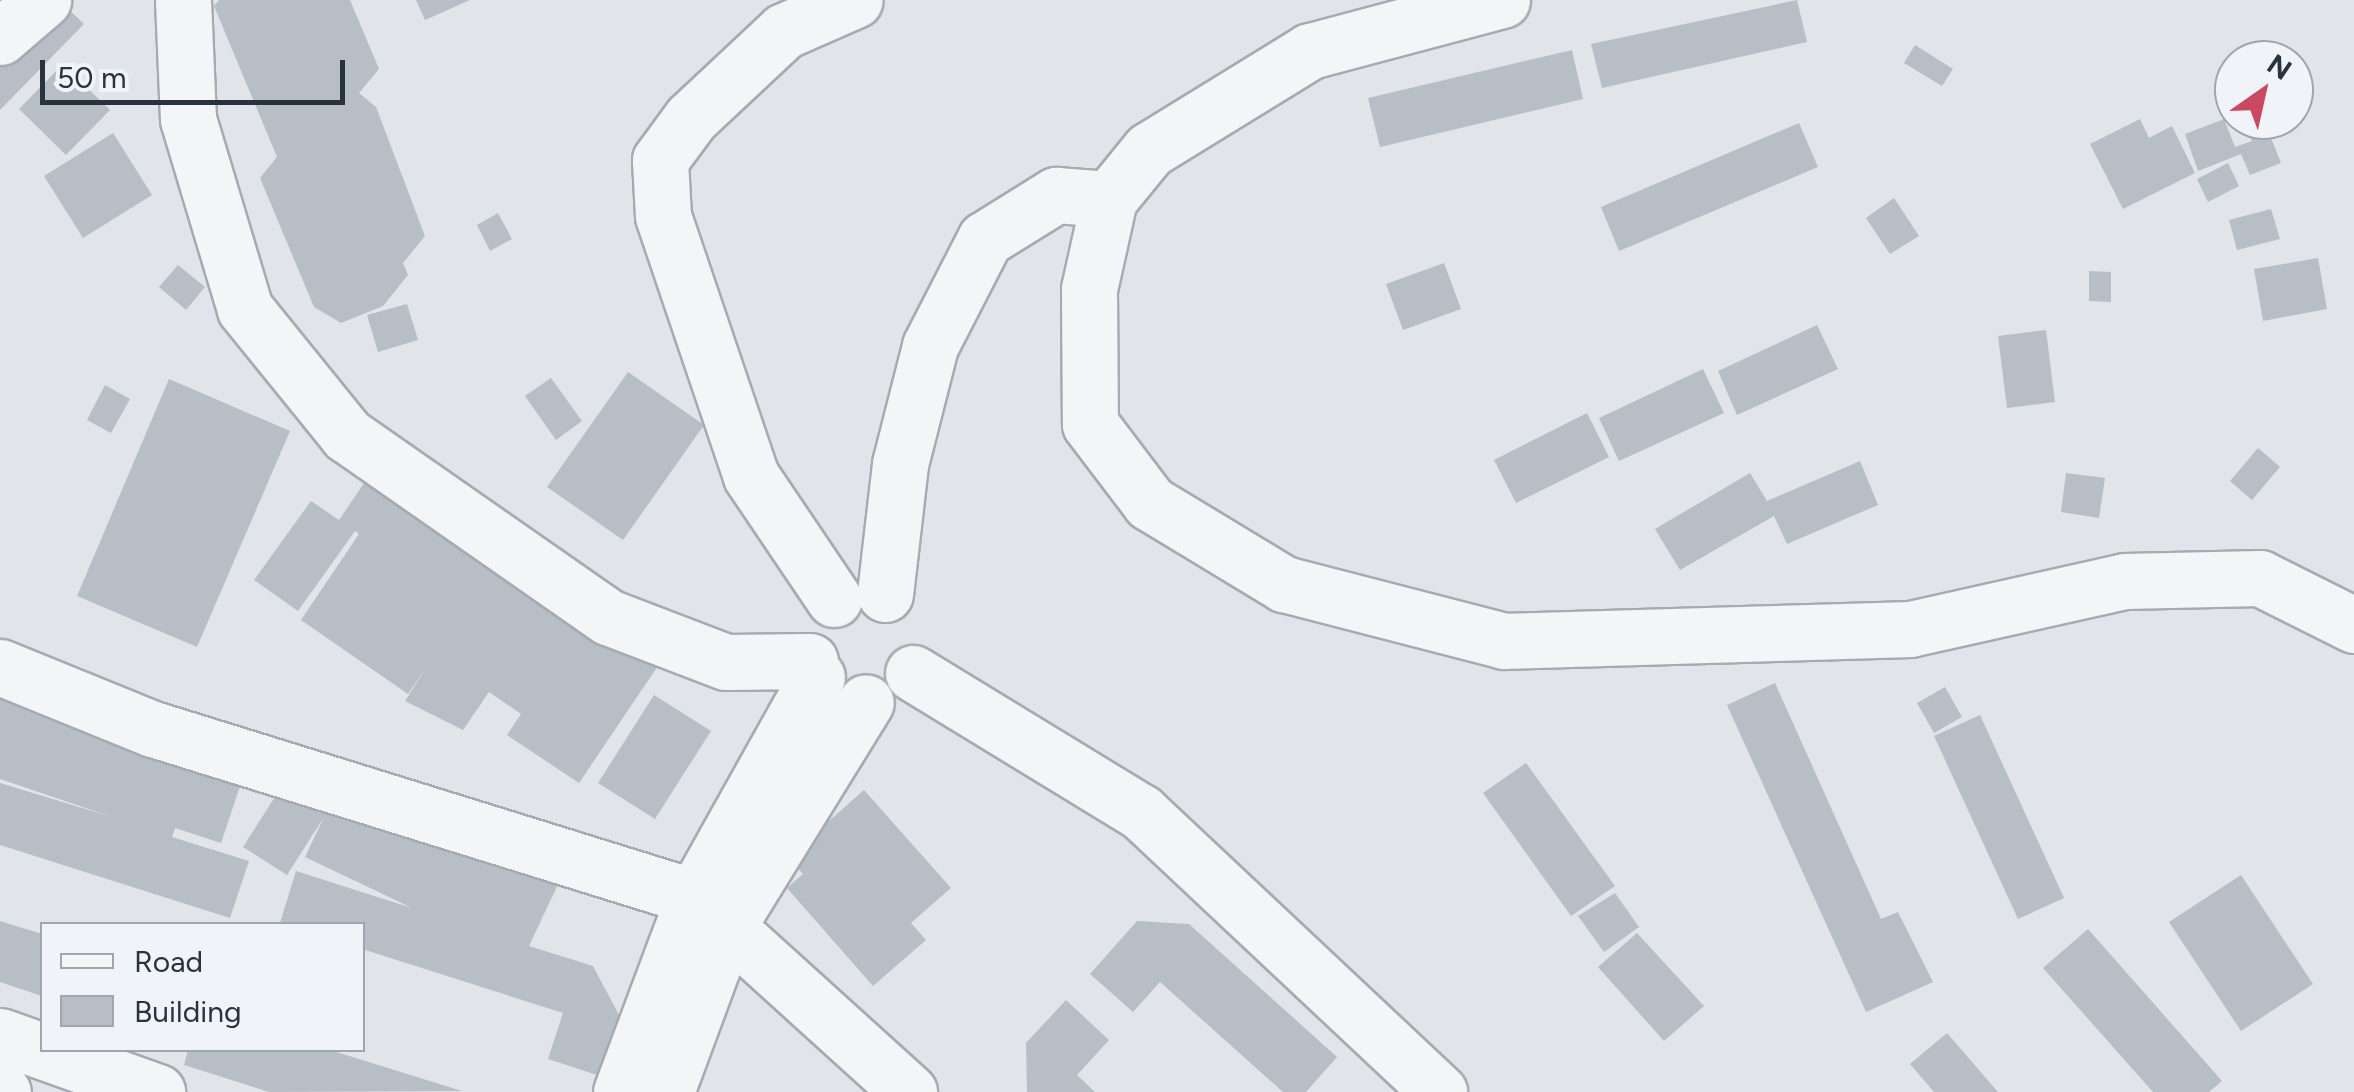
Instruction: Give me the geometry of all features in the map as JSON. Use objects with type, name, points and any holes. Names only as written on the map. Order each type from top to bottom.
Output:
[{"type":"street","points":[[0,37],[43,0]]},
{"type":"street","points":[[183,0],[188,119],[244,309],[347,435],[608,617],[726,662],[814,669],[846,699],[866,702],[901,688],[913,673],[918,636],[912,617],[860,597],[751,476],[662,216],[660,160],[691,118],[784,31],[855,0]]},
{"type":"street","points":[[1502,0],[1310,51],[1148,150],[1109,200],[1089,289],[1090,424],[1150,503],[1284,584],[1504,641],[1910,629],[2124,581],[2260,578],[2354,626]]},
{"type":"street","points":[[621,1092],[710,912],[814,669],[812,626],[860,597],[930,346],[985,239],[1056,195],[1109,200]]},
{"type":"street","points":[[0,667],[152,730],[710,912],[909,1092]]},
{"type":"street","points":[[913,673],[1141,812],[1440,1092]]},
{"type":"street","points":[[666,1092],[710,912],[866,702]]},
{"type":"street","points":[[0,1036],[40,1050]]},
{"type":"street","points":[[45,1052],[156,1092]]},
{"type":"building","points":[[59,0],[84,24],[0,110],[0,26]]},
{"type":"building","points":[[219,0],[350,0],[379,69],[359,93],[376,107],[425,236],[403,263],[408,275],[383,306],[341,323],[314,307],[260,178],[277,157],[214,6]]},
{"type":"building","points":[[416,0],[470,0],[425,20]]},
{"type":"building","points":[[1797,0],[1807,42],[1602,88],[1591,44]]},
{"type":"building","points":[[1915,45],[1953,69],[1942,86],[1904,63]]},
{"type":"building","points":[[1572,50],[1583,99],[1380,147],[1368,98]]},
{"type":"building","points":[[63,64],[110,110],[66,155],[19,109]]},
{"type":"building","points":[[2140,119],[2149,138],[2172,126],[2195,173],[2123,209],[2090,144]]},
{"type":"building","points":[[1799,123],[1818,167],[1619,251],[1601,207]]},
{"type":"building","points":[[2214,123],[2214,140],[2232,140],[2235,147],[2252,140],[2272,140],[2281,163],[2250,175],[2241,154],[2198,171],[2185,134]]},
{"type":"building","points":[[113,133],[152,195],[83,238],[44,176]]},
{"type":"building","points":[[2228,163],[2239,186],[2208,202],[2197,179]]},
{"type":"building","points":[[1894,198],[1919,236],[1890,254],[1866,218]]},
{"type":"building","points":[[2271,209],[2280,239],[2237,250],[2229,220]]},
{"type":"building","points":[[498,213],[512,239],[490,251],[477,225]]},
{"type":"building","points":[[2318,258],[2327,309],[2263,321],[2254,269]]},
{"type":"building","points":[[1444,263],[1461,309],[1403,330],[1386,284]]},
{"type":"building","points":[[178,265],[205,287],[186,310],[159,287]]},
{"type":"building","points":[[2089,271],[2111,272],[2111,302],[2089,301]]},
{"type":"building","points":[[407,304],[418,340],[378,352],[367,315]]},
{"type":"building","points":[[1817,325],[1838,369],[1737,415],[1718,371]]},
{"type":"building","points":[[2046,330],[2055,402],[2007,408],[1998,336]]},
{"type":"building","points":[[1703,369],[1724,413],[1619,461],[1599,418]]},
{"type":"building","points":[[628,372],[704,425],[623,540],[547,487]]},
{"type":"building","points":[[551,378],[582,421],[556,440],[525,396]]},
{"type":"building","points":[[169,379],[290,431],[197,647],[77,596]]},
{"type":"building","points":[[105,385],[130,399],[111,433],[87,420]]},
{"type":"building","points":[[1587,413],[1609,457],[1516,503],[1494,460]]},
{"type":"building","points":[[2258,448],[2280,467],[2252,500],[2230,481]]},
{"type":"building","points":[[381,458],[670,648],[579,783],[507,735],[521,714],[489,692],[463,730],[405,701],[427,666],[408,694],[301,620],[359,534],[355,531],[298,611],[254,580],[311,501],[339,520]]},
{"type":"building","points":[[1860,461],[1878,505],[1787,544],[1774,516],[1680,570],[1655,529],[1750,473],[1767,501]]},
{"type":"building","points":[[2066,473],[2105,478],[2099,518],[2061,512]]},
{"type":"building","points":[[1775,683],[1881,919],[1898,912],[1933,982],[1866,1012],[1727,705]]},
{"type":"building","points":[[0,684],[246,768],[221,843],[175,828],[172,837],[249,861],[230,918],[0,845],[0,783],[112,817],[0,779]]},
{"type":"building","points":[[1945,687],[1962,717],[1934,733],[1917,703]]},
{"type":"building","points":[[654,695],[711,731],[655,819],[598,783]]},
{"type":"building","points":[[1980,715],[2064,898],[2018,919],[1934,736]]},
{"type":"building","points":[[1526,763],[1615,886],[1571,916],[1483,793]]},
{"type":"building","points":[[294,767],[561,878],[529,946],[593,966],[619,1015],[600,1076],[548,1059],[563,1013],[365,950],[365,922],[280,922],[296,871],[412,908],[305,857],[324,817],[287,875],[243,847]]},
{"type":"building","points":[[864,790],[951,888],[911,923],[926,940],[873,986],[787,888],[803,874],[788,857]]},
{"type":"building","points":[[2241,875],[2313,984],[2241,1031],[2169,922]]},
{"type":"building","points":[[1615,893],[1639,927],[1604,952],[1578,916]]},
{"type":"building","points":[[0,921],[40,933],[40,995],[0,982]]},
{"type":"building","points":[[1137,921],[1189,924],[1337,1057],[1306,1092],[1283,1092],[1160,982],[1133,1012],[1090,974]]},
{"type":"building","points":[[2088,929],[2222,1081],[2209,1092],[2153,1092],[2043,968]]},
{"type":"building","points":[[1637,933],[1704,1006],[1664,1041],[1598,967]]},
{"type":"building","points":[[1066,1000],[1109,1040],[1077,1075],[1095,1092],[1027,1092],[1026,1043]]},
{"type":"building","points":[[1947,1033],[1998,1092],[1934,1092],[1910,1064]]},
{"type":"building","points":[[187,1052],[336,1052],[462,1091],[269,1092],[184,1065]]}]
